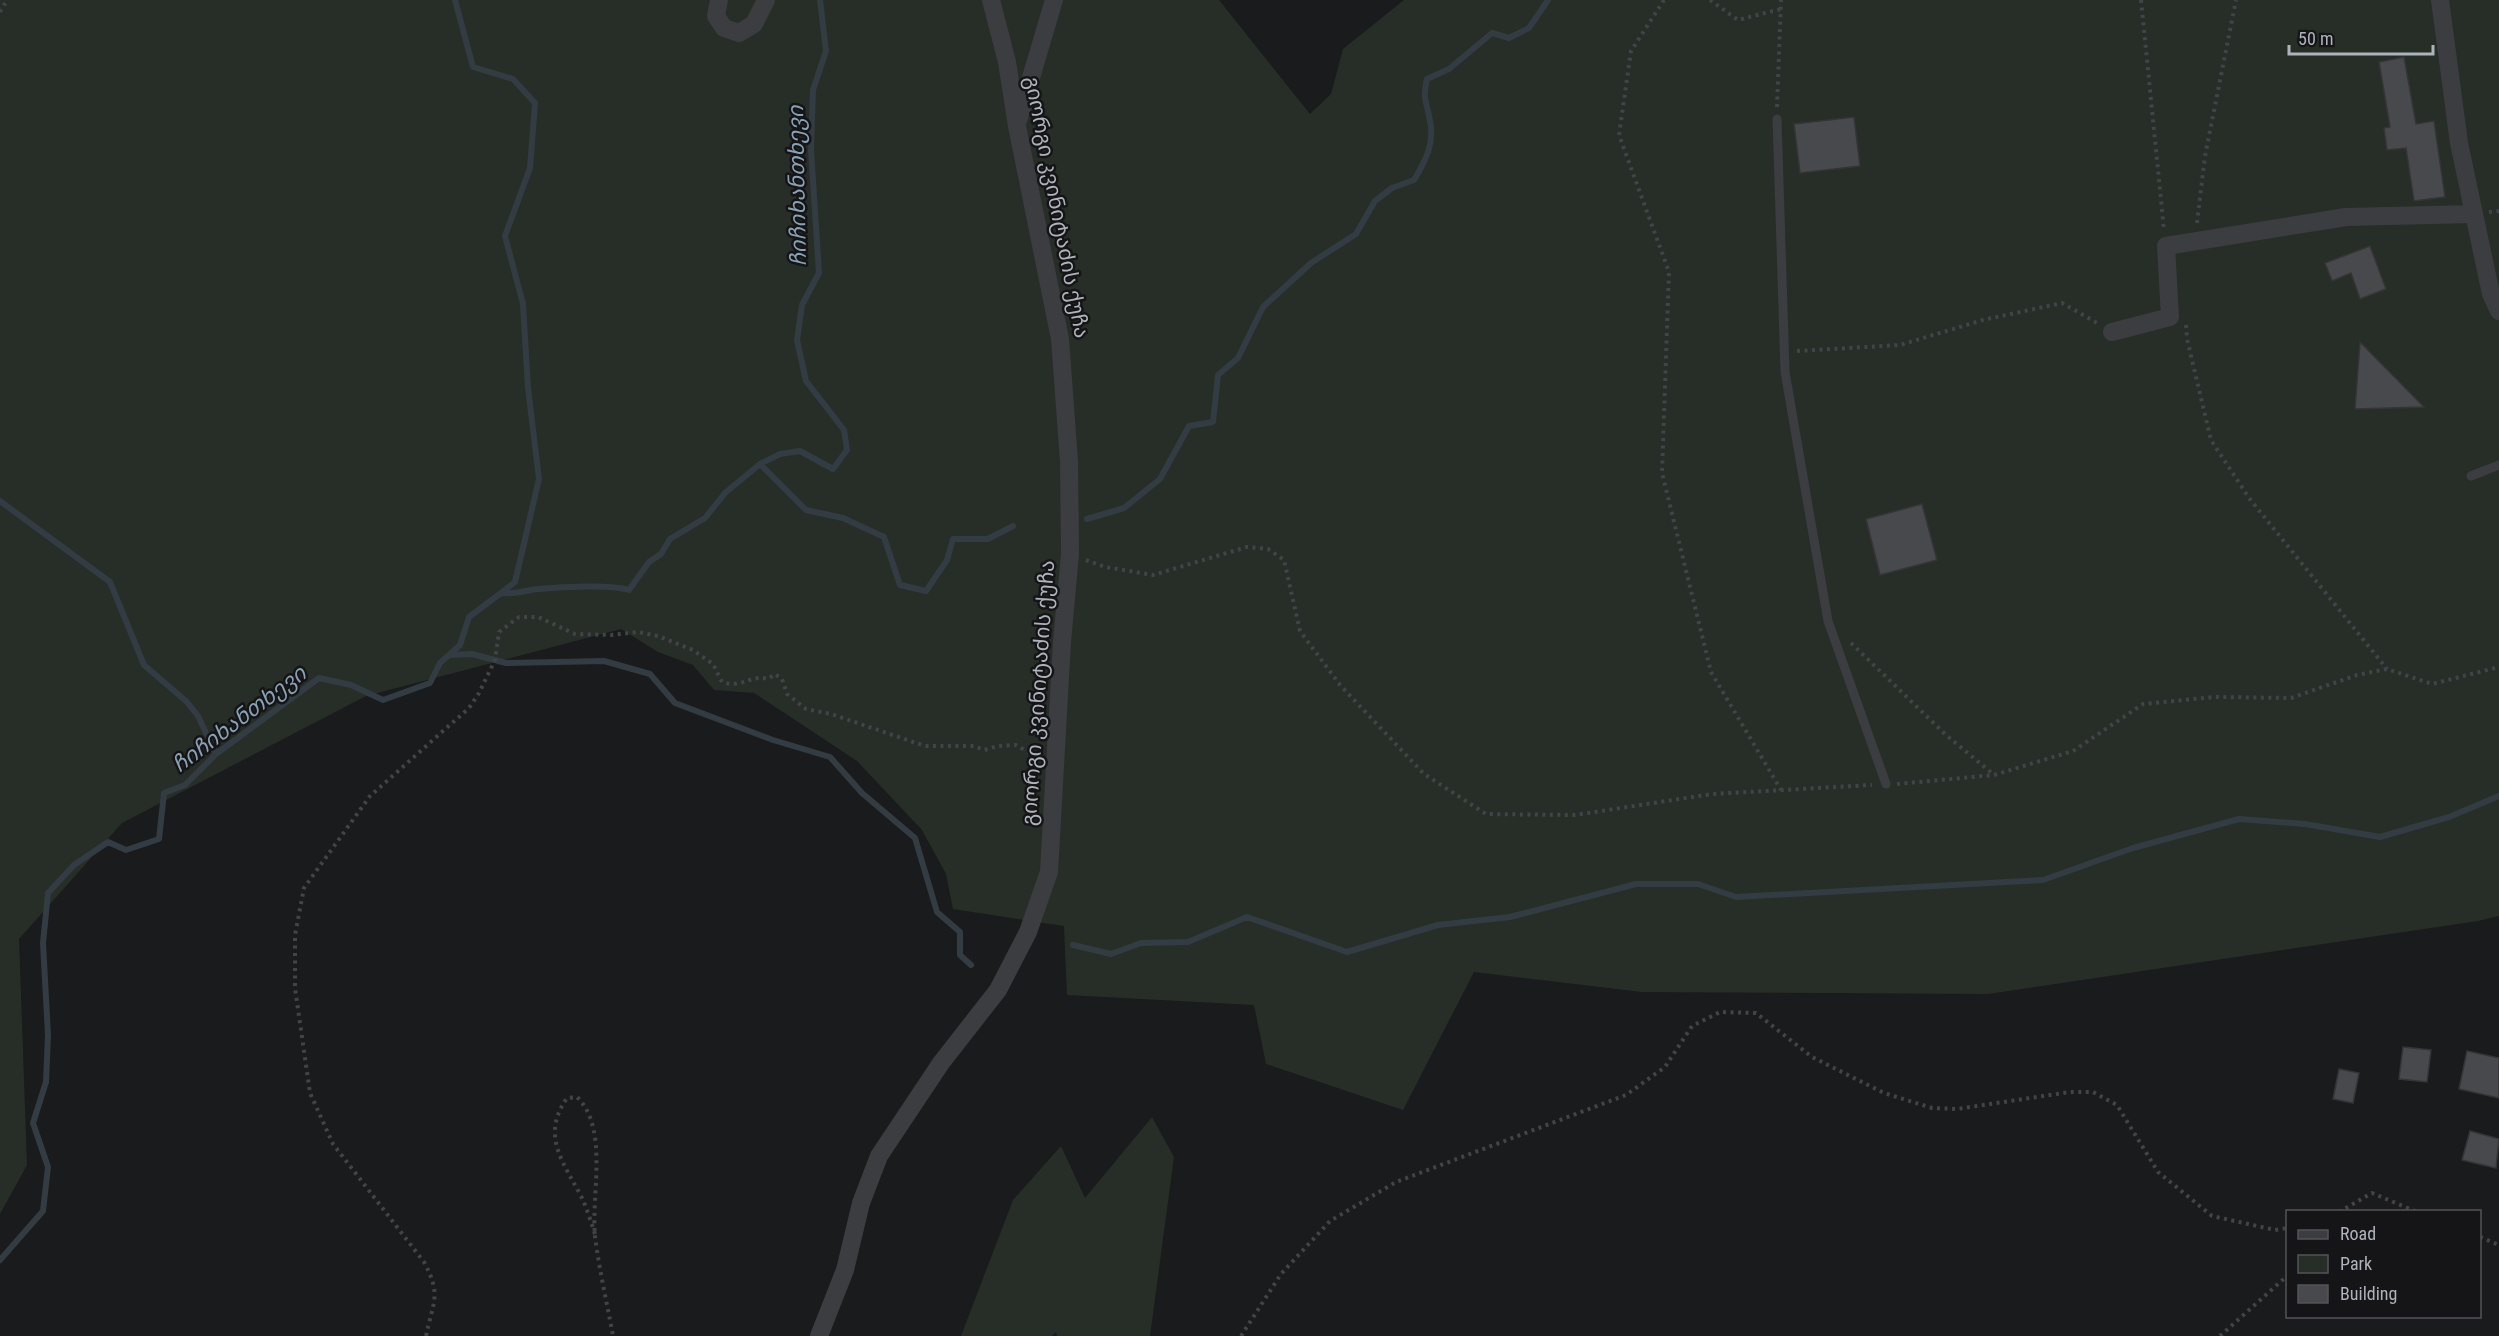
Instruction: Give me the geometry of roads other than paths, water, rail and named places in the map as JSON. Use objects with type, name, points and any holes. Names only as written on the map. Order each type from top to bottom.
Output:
[{"type":"street","points":[[719,0],[716,16],[724,28],[739,33],[754,24],[766,0]]},
{"type":"street","name":"გიორგი კვინიტაძის ქუჩა","points":[[819,1336],[845,1270],[861,1203],[879,1156],[941,1064],[998,990],[1028,932],[1049,872],[1057,767],[1062,642],[1070,554],[1069,461],[1060,339],[1017,126],[1007,62],[991,0]]},
{"type":"street","points":[[1017,126],[1054,0]]},
{"type":"street","points":[[2440,0],[2459,143],[2491,294],[2499,311]]},
{"type":"street","points":[[2112,332],[2170,317],[2166,246],[2346,217],[2474,214]]},
{"type":"lane","points":[[1777,119],[1785,372],[1828,621],[1886,784]]},
{"type":"lane","points":[[2471,476],[2499,465]]},
{"type":"waterway","points":[[455,0],[473,67],[513,79],[535,103],[530,168],[505,236],[523,304],[528,388],[539,479],[515,582],[501,593]]},
{"type":"waterway","name":"ჩიჩიხანთხევი","points":[[0,1260],[43,1211],[48,1167],[33,1123],[46,1082],[48,1035],[43,943],[48,893],[74,865],[108,842],[126,850],[159,839],[164,793],[185,785],[216,754],[319,678],[351,685],[383,700],[430,683],[440,663],[460,645],[469,617],[501,593],[585,587],[629,590],[649,562],[661,554],[670,539],[705,518],[725,493],[760,464],[780,454],[800,451],[833,469],[847,450],[844,430],[806,381],[797,340],[802,305],[819,273],[811,150],[813,90],[826,51],[820,0]]},
{"type":"waterway","points":[[1087,519],[1124,508],[1160,479],[1189,426],[1213,422],[1218,375],[1238,358],[1263,307],[1311,263],[1356,234],[1375,201],[1392,188],[1414,180],[1430,145],[1431,129],[1425,97],[1427,79],[1449,69],[1492,33],[1509,38],[1529,28],[1548,0]]},
{"type":"waterway","points":[[760,464],[806,510],[843,518],[884,537],[900,585],[926,591],[947,560],[953,539],[988,539],[1013,526]]},
{"type":"waterway","points":[[0,501],[110,582],[144,665],[187,702],[198,716],[216,754]]},
{"type":"waterway","points":[[449,655],[472,654],[506,663],[604,661],[650,674],[675,703],[773,740],[830,757],[862,793],[915,838],[937,912],[960,932],[960,955],[971,965]]},
{"type":"waterway","points":[[1073,945],[1111,954],[1141,943],[1188,942],[1247,917],[1347,952],[1438,925],[1510,917],[1636,884],[1698,884],[1736,897],[2043,880],[2133,848],[2239,819],[2305,824],[2380,837],[2449,817],[2499,796]]}]
